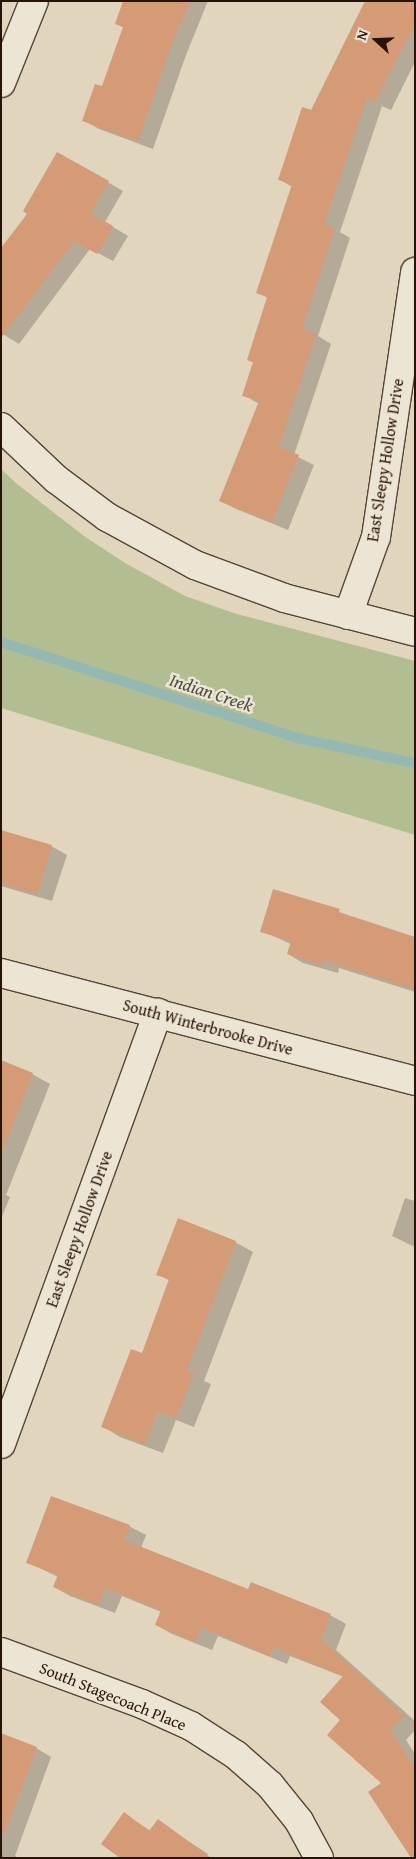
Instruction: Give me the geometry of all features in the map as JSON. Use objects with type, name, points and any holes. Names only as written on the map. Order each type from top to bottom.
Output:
[{"type":"street","points":[[1,83],[34,1]]},
{"type":"street","name":"East Sleepy Hollow Drive","points":[[348,615],[376,537],[415,272]]},
{"type":"street","points":[[1,427],[56,479],[107,517],[151,543],[195,565],[284,598],[415,632]]},
{"type":"street","name":"South Winterbrooke Drive","points":[[1,972],[415,1081]]},
{"type":"street","name":"East Sleepy Hollow Drive","points":[[1,1444],[158,1014]]},
{"type":"street","name":"South Stagecoach Place","points":[[1,1652],[158,1711],[191,1726],[236,1755],[270,1785],[299,1821],[319,1858]]},
{"type":"green space","points":[[1,469],[17,484],[84,536],[125,563],[185,596],[237,614],[415,661],[415,835],[1,708]]},
{"type":"building","points":[[123,1],[190,1],[171,46],[138,141],[82,121],[95,84],[102,86],[123,27],[115,24]]},
{"type":"building","points":[[365,1],[415,1],[415,23],[375,102],[367,98],[324,224],[335,228],[302,329],[316,334],[279,447],[299,455],[272,522],[219,501],[259,401],[242,396],[253,362],[247,360],[267,297],[256,293],[292,184],[278,180],[302,107],[311,110]]},
{"type":"building","points":[[57,152],[109,181],[90,213],[113,226],[97,254],[74,241],[1,338],[1,248],[27,214],[23,211]]},
{"type":"building","points":[[1,830],[52,845],[37,894],[1,883]]},
{"type":"building","points":[[273,889],[340,909],[339,912],[415,937],[415,989],[324,960],[322,965],[287,954],[291,941],[260,932]]},
{"type":"building","points":[[1,1060],[33,1073],[3,1149],[1,1149]]},
{"type":"building","points":[[178,1218],[236,1241],[187,1370],[194,1373],[176,1418],[158,1411],[145,1444],[101,1427],[131,1349],[142,1353],[169,1279],[156,1275]]},
{"type":"building","points":[[51,1496],[130,1525],[124,1540],[248,1589],[251,1582],[331,1614],[321,1639],[404,1715],[390,1730],[415,1768],[415,1858],[411,1858],[368,1792],[381,1783],[327,1735],[340,1720],[320,1702],[343,1676],[273,1647],[270,1656],[201,1627],[195,1642],[155,1625],[161,1610],[105,1588],[99,1605],[53,1587],[58,1575],[26,1563]]},
{"type":"building","points":[[1,1733],[37,1747],[4,1834],[1,1833]]},
{"type":"building","points":[[124,1812],[149,1831],[158,1819],[211,1858],[120,1858],[101,1844]]},
{"type":"waterway","name":"Indian Creek","points":[[1,642],[298,738],[415,763]]}]
